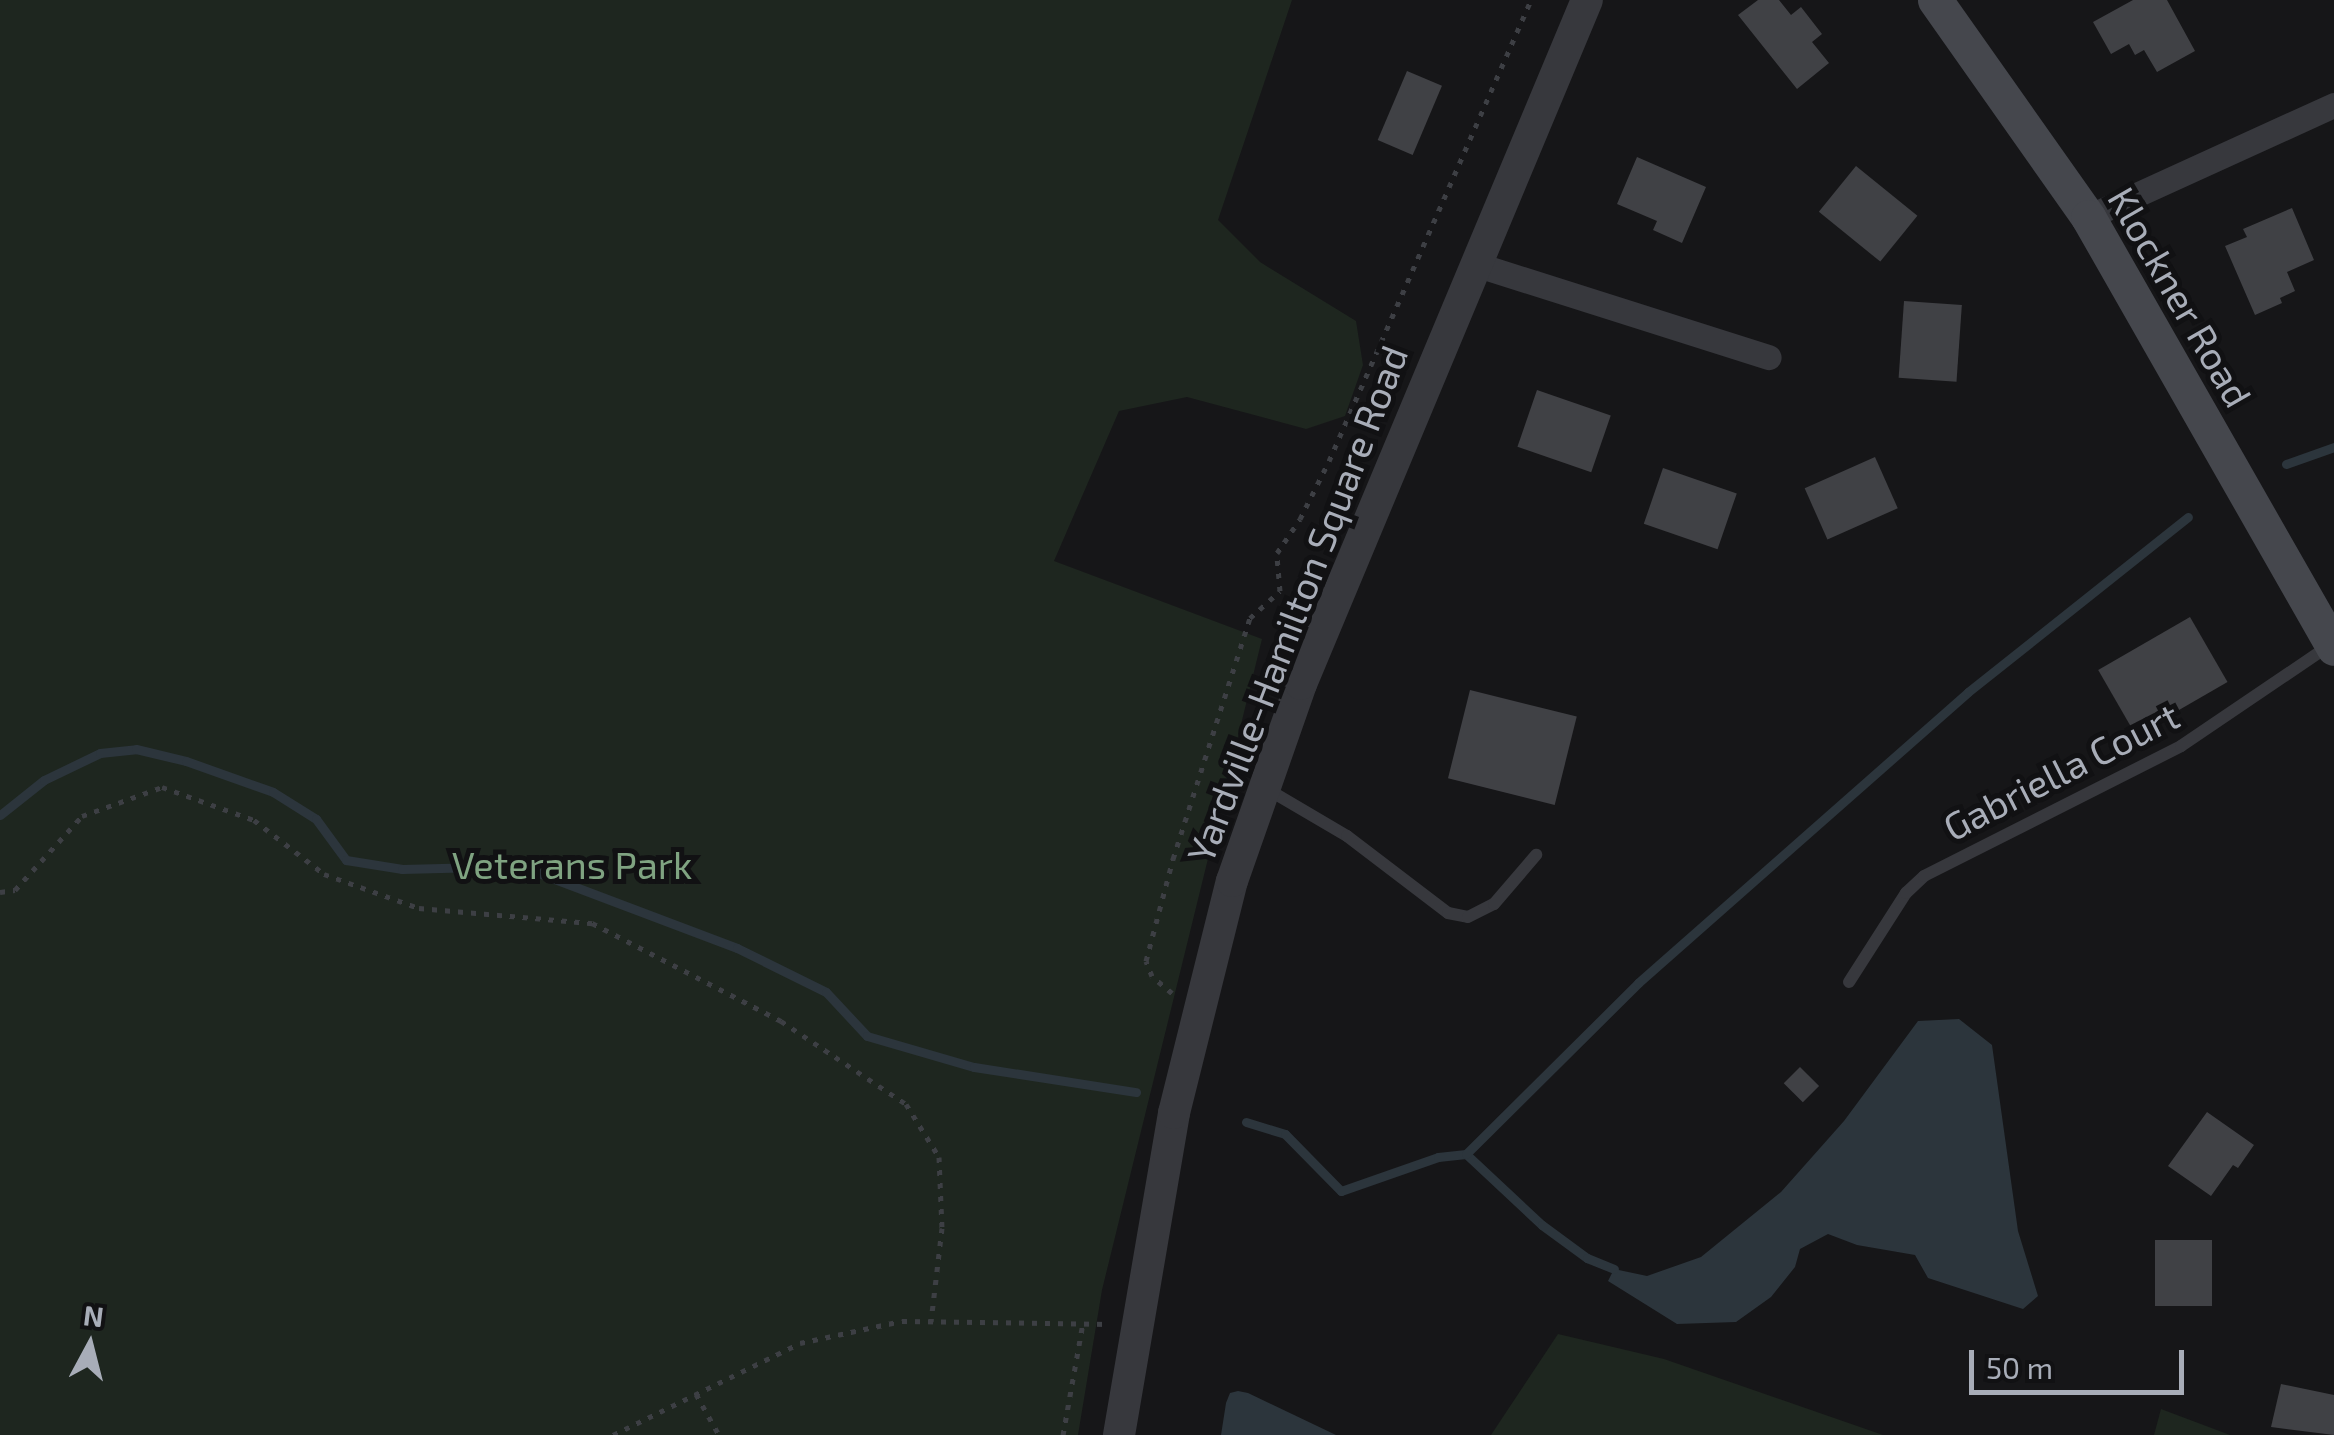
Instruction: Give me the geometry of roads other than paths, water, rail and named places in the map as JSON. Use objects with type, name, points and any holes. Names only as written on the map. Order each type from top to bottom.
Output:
[{"type":"main road","name":"Klockner Road","points":[[1935,0],[2088,217],[2333,645]]},
{"type":"street","name":"Yardville-Hamilton Square Road","points":[[1118,1435],[1199,1000],[1263,787],[1474,264],[1587,0]]},
{"type":"street","points":[[2088,217],[2334,106]]},
{"type":"street","points":[[1474,264],[1769,357]]},
{"type":"lane","name":"Gabriella Court","points":[[1849,982],[1906,893],[1924,876],[2181,746],[2333,645]]},
{"type":"lane","points":[[1263,787],[1347,836],[1448,913],[1468,917],[1494,904],[1536,856]]},
{"type":"waterway","points":[[2286,464],[2334,447]]},
{"type":"waterway","points":[[1466,1154],[1638,983],[1968,692],[2188,517]]},
{"type":"waterway","points":[[0,815],[44,780],[100,753],[136,749],[186,761],[273,792],[316,819],[346,860],[402,869],[520,866],[737,948],[826,992],[867,1036],[974,1067],[1136,1092]]},
{"type":"waterway","points":[[1246,1122],[1285,1134],[1341,1191],[1438,1157],[1466,1154],[1542,1225],[1587,1258],[1614,1269]]},
{"type":"park label","name":"Veterans Park","points":[[572,865]]}]
